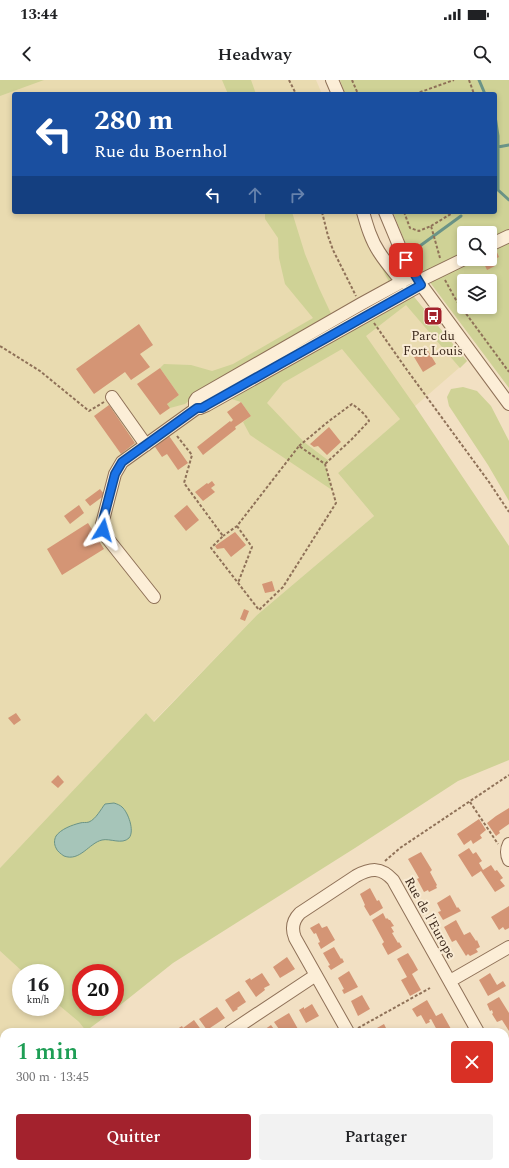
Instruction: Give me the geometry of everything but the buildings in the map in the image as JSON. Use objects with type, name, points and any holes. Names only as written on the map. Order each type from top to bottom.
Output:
[{"type":"street","points":[[332,80],[337,92]]},
{"type":"street","points":[[364,214],[376,247],[402,282]]},
{"type":"street","points":[[386,214],[403,255],[418,281],[509,404]]},
{"type":"street","points":[[497,242],[509,236]]},
{"type":"street","points":[[154,597],[104,534],[102,527],[115,474],[122,462],[197,408],[202,408],[369,315],[418,281],[457,262]]},
{"type":"street","points":[[197,408],[194,404],[197,398],[402,282],[418,281]]},
{"type":"street","points":[[112,397],[146,445]]},
{"type":"street","points":[[352,1028],[316,975],[295,938],[292,927],[300,913],[331,892],[360,873],[368,870],[377,870]]},
{"type":"street","name":"Rue de l'Europe","points":[[377,870],[386,873],[393,880],[476,1028]]},
{"type":"street","points":[[450,981],[509,947]]},
{"type":"street","points":[[236,1028],[316,975]]},
{"type":"path","points":[[289,80],[295,92]]},
{"type":"path","points":[[352,80],[357,92]]},
{"type":"path","points":[[421,92],[454,80]]},
{"type":"path","points":[[469,80],[473,92]]},
{"type":"path","points":[[322,214],[333,250],[361,304]]},
{"type":"path","points":[[405,214],[410,228],[419,231],[431,226],[451,214]]},
{"type":"path","points":[[431,226],[443,269],[445,283],[509,372]]},
{"type":"path","points":[[369,315],[509,512]]},
{"type":"path","points":[[0,346],[40,371],[89,411],[112,397]]},
{"type":"path","points":[[299,446],[324,464],[336,503],[283,587],[259,610],[211,548],[222,536],[237,526],[299,446],[352,404],[356,406],[369,421],[351,440],[324,464]]},
{"type":"path","points":[[171,427],[192,455],[184,483],[222,536]]},
{"type":"path","points":[[237,526],[252,547],[238,583]]},
{"type":"path","points":[[377,870],[395,852],[509,776]]},
{"type":"path","points":[[470,802],[498,844],[508,851]]},
{"type":"path","points":[[357,1028],[430,988]]},
{"type":"shaded area","points":[[0,80],[316,80],[321,92],[12,92],[12,214],[357,214],[359,223],[366,240],[467,361],[338,473],[374,516],[257,615],[153,722],[146,713],[0,868]]},
{"type":"shaded area","points":[[114,803],[124,809],[128,817],[131,826],[131,835],[129,838],[123,841],[102,840],[80,854],[70,857],[64,856],[57,850],[55,840],[56,836],[61,831],[74,825],[92,821],[105,804]]},
{"type":"shaded area","points":[[0,951],[14,964],[12,964],[12,1016],[64,1016],[64,1010],[84,1028],[0,1028]]},
{"type":"green space","points":[[0,80],[44,80],[0,96]]},
{"type":"green space","points":[[222,80],[251,80],[255,92],[227,92]]},
{"type":"green space","points":[[340,80],[509,80],[509,388],[420,269],[404,240],[394,214],[497,214],[497,92],[344,92]]},
{"type":"green space","points":[[265,214],[293,214],[305,254],[334,320],[392,287],[366,240],[359,223],[357,214],[361,214],[373,247],[467,361],[460,368],[406,305],[366,336],[509,546],[509,760],[458,781],[173,963],[124,1002],[124,964],[72,964],[72,1016],[106,1016],[90,1028],[84,1028],[64,1010],[64,964],[14,964],[0,951],[0,868],[146,713],[154,722],[257,615],[374,516],[338,473],[400,419],[342,349],[283,383],[267,403],[304,442],[329,461],[325,464],[332,490],[250,435],[243,422],[251,416],[241,402],[216,394],[197,394],[185,404],[170,408],[167,404],[179,395],[160,368],[164,364],[191,365],[212,371],[233,364],[313,318],[285,284],[279,258],[278,238],[265,219]]},
{"type":"green space","points":[[463,387],[477,391],[491,406],[509,441],[509,501],[488,465],[449,406],[447,397],[451,389]]},
{"type":"waterway","points":[[479,80],[484,92]]},
{"type":"waterway","points":[[497,129],[498,190],[509,200]]},
{"type":"waterway","points":[[498,147],[509,145]]},
{"type":"waterway","points":[[413,251],[461,216]]},
{"type":"place","name":"Parc du Fort Louis","points":[[433,316]]},
{"type":"route","points":[[103,530],[102,524],[115,474],[122,462],[197,408],[202,408],[421,285],[406,260]]}]
